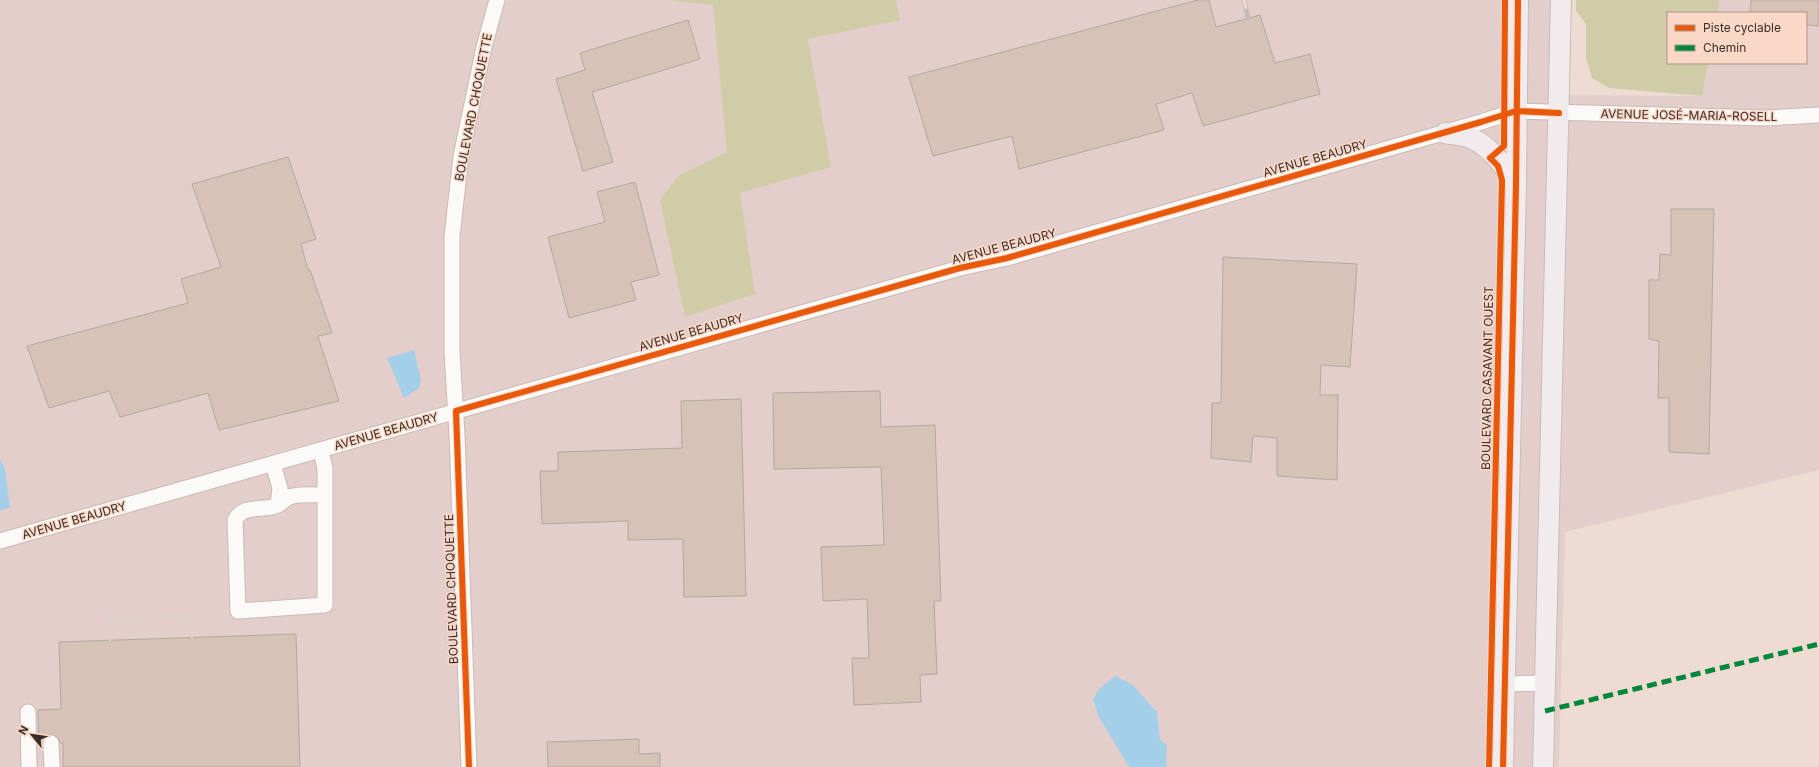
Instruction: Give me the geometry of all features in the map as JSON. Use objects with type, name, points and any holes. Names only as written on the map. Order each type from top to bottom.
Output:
[{"type":"main road","name":"BOULEVARD CASAVANT OUEST","points":[[1503,767],[1516,184],[1518,0]]},
{"type":"main road","points":[[1543,767],[1561,0]]},
{"type":"main road","points":[[1444,133],[1472,138],[1485,147],[1499,158],[1516,184]]},
{"type":"street","name":"BOULEVARD CHOQUETTE","points":[[469,767],[456,411],[452,352],[452,237],[461,156],[484,47],[497,0]]},
{"type":"street","name":"AVENUE BEAUDRY","points":[[0,540],[273,464],[960,268],[1007,258],[1516,111],[1559,113]]},
{"type":"street","name":"AVENUE JOSÉ-MARIA-ROSELL","points":[[1559,113],[1766,118],[1819,115]]},
{"type":"street","points":[[322,450],[325,469],[325,605],[238,611],[235,520],[238,514],[246,510],[278,505],[284,499],[293,496],[324,495]]},
{"type":"street","points":[[273,464],[280,488],[278,505]]},
{"type":"street","points":[[1505,684],[1545,683]]},
{"type":"street","points":[[28,712],[29,767]]},
{"type":"street","points":[[51,743],[52,767]]},
{"type":"path","points":[[106,525],[110,641]]},
{"type":"path","points":[[110,620],[230,616]]},
{"type":"path","points":[[192,618],[192,638]]},
{"type":"shaded area","points":[[0,0],[1567,0],[1564,95],[1701,96],[1708,64],[1807,64],[1807,12],[1717,12],[1720,0],[1819,0],[1819,470],[1565,532],[1559,767],[0,767]]},
{"type":"shaded area","points":[[668,0],[896,0],[900,20],[808,39],[831,167],[740,193],[755,294],[685,317],[660,200],[679,175],[727,152],[713,5]]},
{"type":"shaded area","points":[[1576,0],[1720,0],[1717,12],[1667,12],[1667,64],[1708,64],[1702,96],[1609,88],[1592,78],[1586,57],[1586,24],[1576,11]]},
{"type":"water","points":[[414,350],[421,380],[419,388],[404,398],[387,358]]},
{"type":"water","points":[[0,459],[5,469],[10,508],[0,510]]},
{"type":"water","points":[[1115,676],[1132,684],[1157,712],[1160,740],[1167,745],[1166,767],[1129,767],[1099,717],[1093,700],[1099,689]]},
{"type":"building","points":[[1198,0],[1209,0],[1216,27],[1260,15],[1275,63],[1310,54],[1320,94],[1203,126],[1192,93],[1156,104],[1164,130],[1019,169],[1012,136],[933,156],[909,77]]},
{"type":"building","points":[[1751,0],[1819,0],[1819,26],[1807,25],[1807,12],[1750,12]]},
{"type":"building","points":[[688,20],[700,59],[592,92],[613,162],[583,171],[556,79],[585,70],[580,53]]},
{"type":"building","points":[[288,157],[316,239],[301,244],[308,270],[310,270],[332,333],[318,336],[339,401],[219,430],[208,393],[120,417],[109,391],[49,408],[27,346],[188,303],[181,279],[221,267],[192,184]]},
{"type":"building","points":[[635,182],[659,275],[631,282],[636,300],[569,318],[548,237],[605,222],[597,192]]},
{"type":"building","points":[[1671,209],[1714,209],[1709,454],[1669,452],[1669,398],[1658,398],[1659,341],[1649,339],[1649,280],[1659,280],[1660,254],[1671,255]]},
{"type":"building","points":[[1223,257],[1357,264],[1350,367],[1321,365],[1320,395],[1338,395],[1337,480],[1277,476],[1277,438],[1253,436],[1251,462],[1211,458],[1212,403],[1221,403]]},
{"type":"building","points":[[880,391],[881,427],[935,425],[941,601],[934,601],[937,674],[920,675],[921,702],[854,705],[852,658],[869,658],[867,599],[823,601],[821,547],[884,545],[881,467],[774,469],[773,393]]},
{"type":"building","points":[[741,399],[746,596],[684,597],[683,539],[628,540],[628,521],[542,524],[540,471],[558,471],[558,452],[682,448],[681,401]]},
{"type":"building","points":[[296,634],[300,767],[63,767],[63,743],[60,743],[58,738],[50,734],[43,739],[42,743],[39,743],[38,710],[61,709],[59,642]]},
{"type":"building","points":[[639,739],[639,754],[660,753],[660,767],[548,767],[547,742]]},
{"type":"railway","points":[[1244,0],[1248,18]]},
{"type":"marked path","points":[[1545,711],[1819,644]]},
{"type":"cycle path","points":[[1489,767],[1502,180],[1498,166],[1490,158],[1504,146],[1505,0]]},
{"type":"cycle path","points":[[1503,767],[1516,184],[1518,0]]},
{"type":"cycle path","points":[[469,767],[456,411],[960,268],[1007,258],[1516,111],[1559,113]]}]
